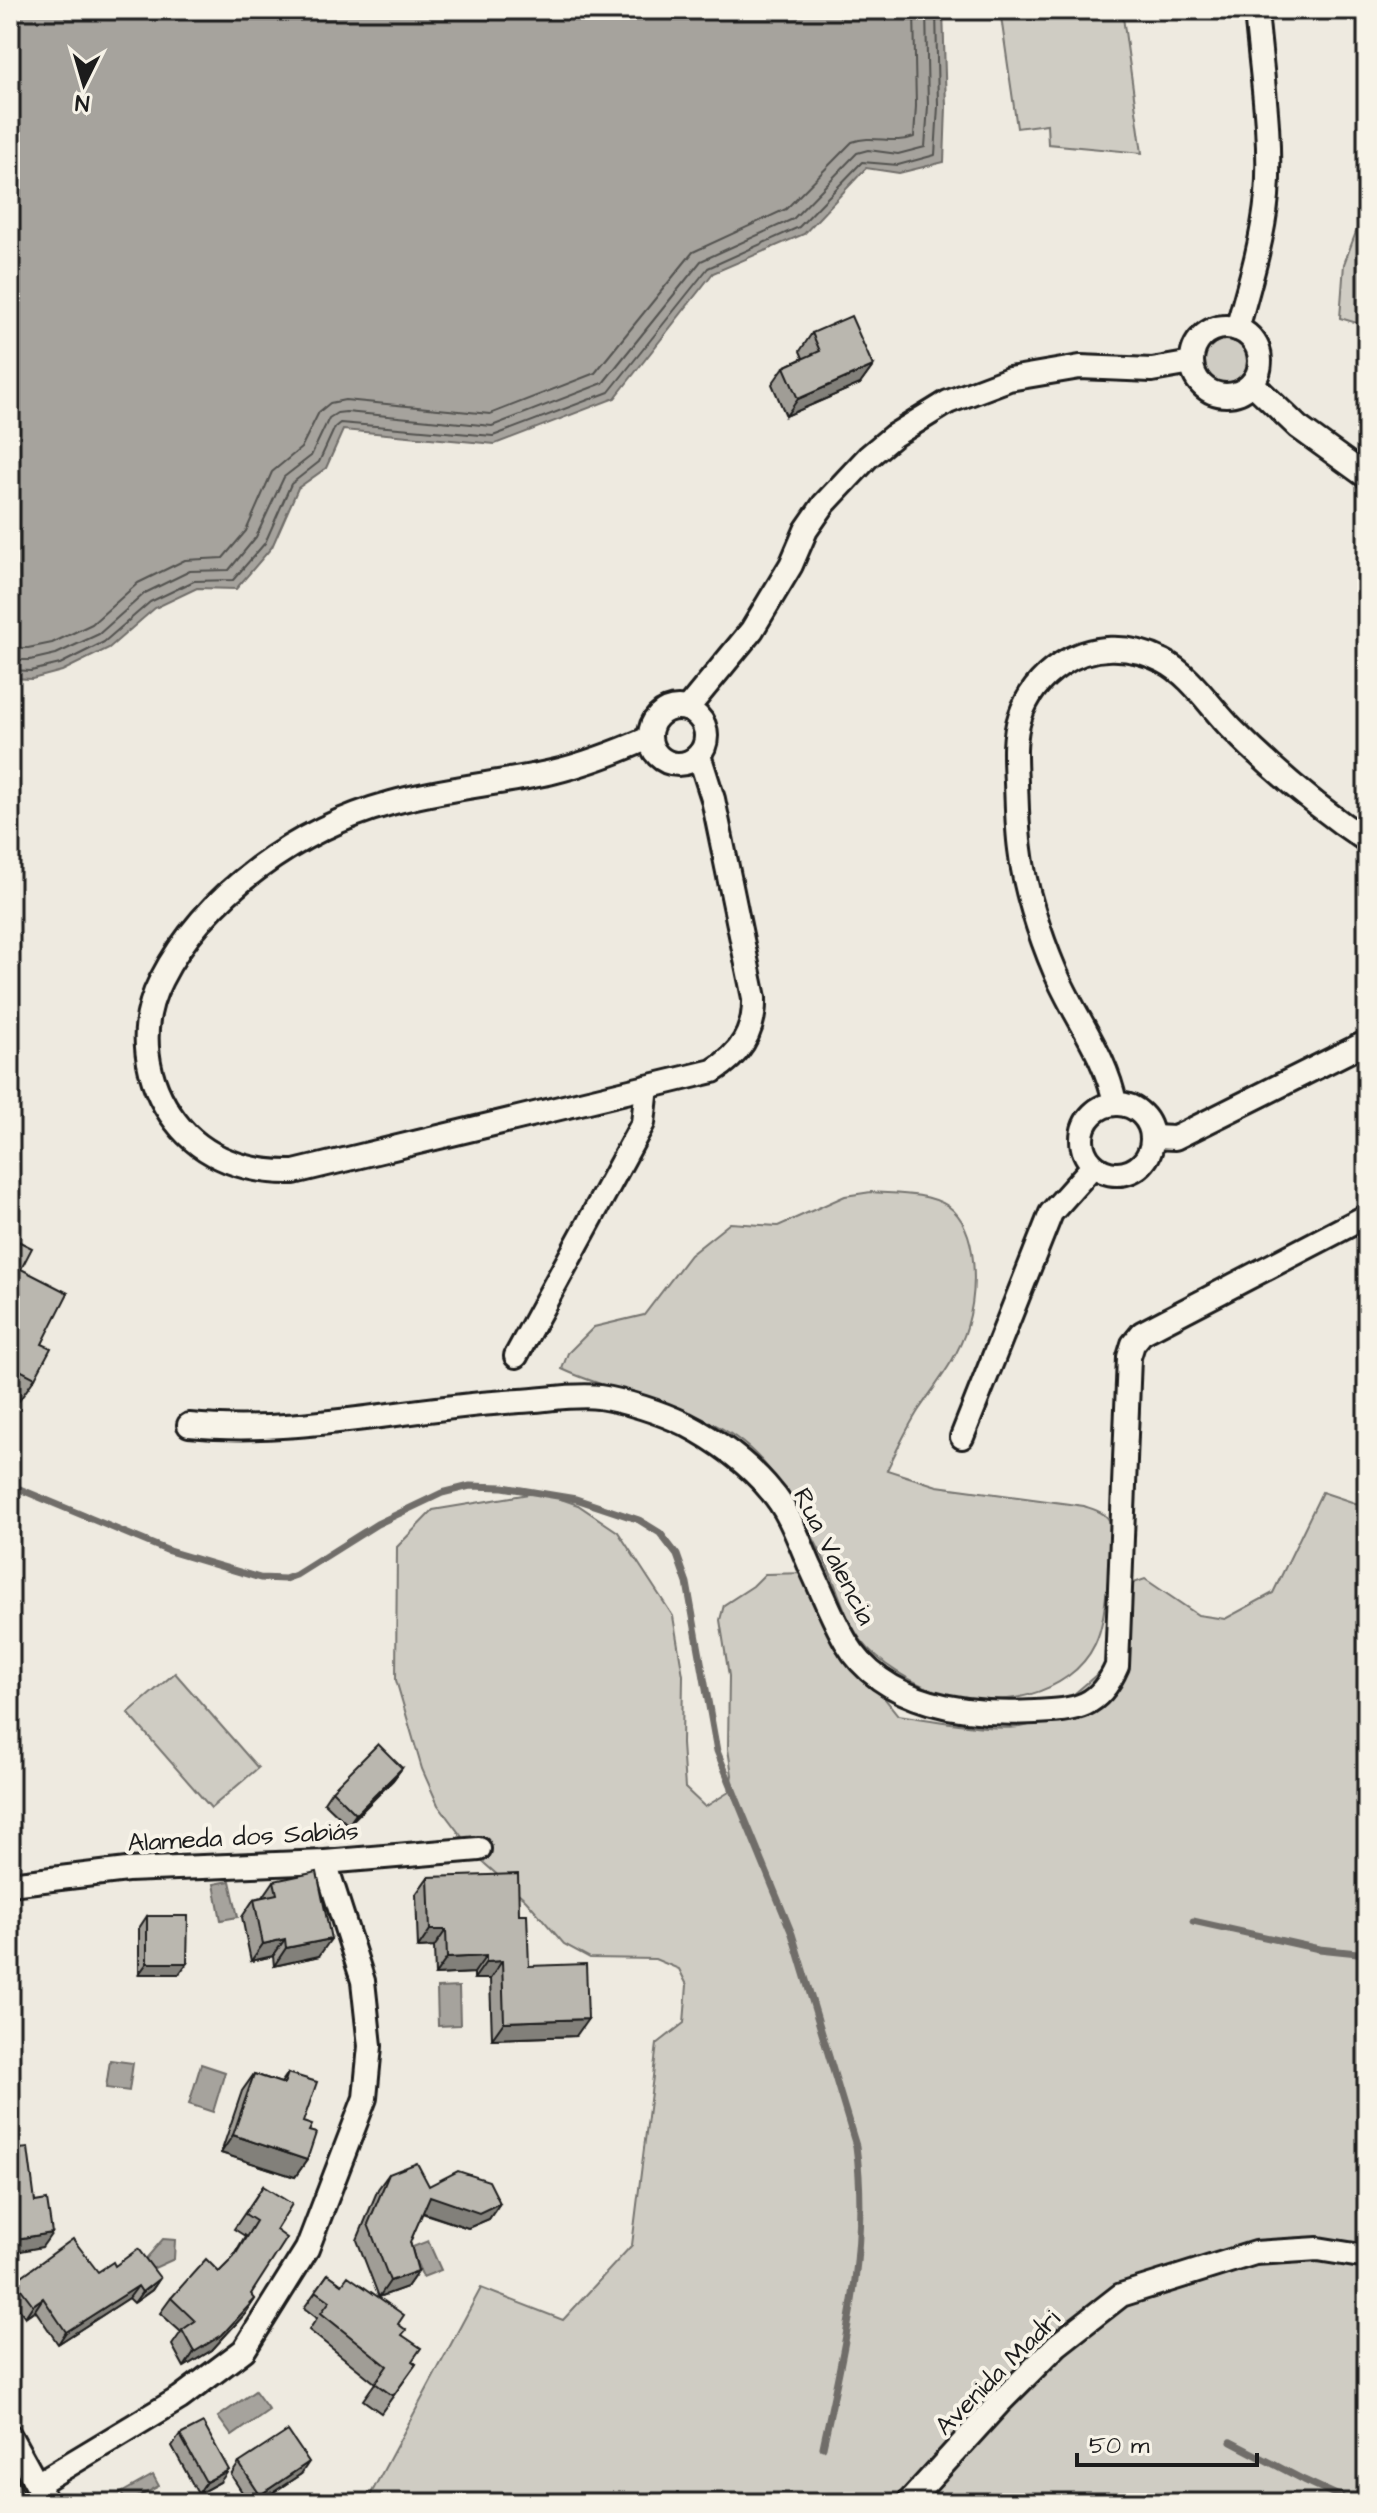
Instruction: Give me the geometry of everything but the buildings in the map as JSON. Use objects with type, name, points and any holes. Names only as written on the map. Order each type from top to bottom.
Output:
[{"type":"street","points":[[1237,329],[1267,196],[1266,131],[1256,10]]},
{"type":"street","points":[[1224,327],[1237,329],[1249,336],[1257,346],[1259,372],[1252,383],[1241,391],[1229,395],[1215,393],[1196,376],[1192,363],[1194,350],[1201,338],[1212,330],[1224,327]]},
{"type":"street","points":[[687,709],[752,630],[791,565],[806,530],[824,504],[868,457],[920,418],[978,389],[1044,372],[1080,367],[1152,370],[1192,363]]},
{"type":"street","points":[[1252,383],[1298,427],[1367,477]]},
{"type":"street","points":[[1115,1103],[1107,1075],[1055,972],[1032,902],[1020,851],[1016,734],[1026,701],[1048,674],[1077,656],[1114,648],[1132,650],[1167,663],[1182,674],[1270,764],[1310,799],[1367,841]]},
{"type":"street","points":[[687,709],[703,723],[706,734],[704,745],[699,755],[690,762],[668,763],[652,749],[650,727],[665,710],[687,709]]},
{"type":"street","points":[[649,738],[585,763],[551,772],[393,802],[346,818],[291,846],[233,889],[186,941],[156,989],[146,1030],[150,1073],[167,1111],[180,1128],[213,1154],[252,1170],[294,1172],[713,1071],[723,1065],[747,1036],[754,998],[713,799],[699,755]]},
{"type":"street","points":[[1153,1137],[1175,1138],[1367,1042]]},
{"type":"street","points":[[516,1356],[643,1123],[647,1087]]},
{"type":"street","points":[[1115,1103],[1129,1105],[1140,1112],[1149,1123],[1153,1137],[1151,1151],[1144,1162],[1133,1171],[1119,1174],[1105,1173],[1093,1166],[1081,1141],[1083,1127],[1090,1115],[1101,1107],[1115,1103]]},
{"type":"street","points":[[962,1437],[1051,1213],[1093,1166]]},
{"type":"street","name":"Rua Valencia","points":[[189,1425],[232,1429],[482,1403],[598,1397],[648,1410],[684,1424],[730,1452],[772,1491],[794,1529],[847,1643],[864,1665],[893,1687],[923,1702],[955,1708],[1027,1713],[1075,1710],[1096,1699],[1109,1684],[1117,1666],[1125,1416],[1129,1357],[1133,1344],[1142,1333],[1367,1216]]},
{"type":"street","name":"Alameda dos Sabiás","points":[[10,1884],[127,1870],[325,1862],[479,1849]]},
{"type":"street","points":[[10,2436],[42,2494],[244,2350],[307,2249],[365,2098],[370,2046],[363,1981],[325,1862]]},
{"type":"street","name":"Avenida Madri","points":[[908,2503],[1057,2345],[1121,2295],[1255,2253],[1318,2249],[1367,2257]]},
{"type":"shaded area","points":[[1000,10],[1122,10],[1142,153],[1048,144],[1047,124],[1017,128]]},
{"type":"shaded area","points":[[1367,203],[1367,326],[1340,318],[1344,264]]},
{"type":"shaded area","points":[[1226,340],[1241,346],[1247,361],[1241,376],[1226,382],[1211,376],[1205,361],[1211,346]]},
{"type":"shaded area","points":[[871,1192],[921,1196],[948,1206],[966,1230],[973,1262],[973,1297],[963,1338],[914,1418],[887,1470],[937,1486],[1084,1506],[1105,1515],[1112,1526],[1113,1549],[1095,1644],[1068,1677],[1049,1688],[1006,1699],[961,1698],[941,1693],[897,1672],[869,1649],[856,1633],[825,1561],[791,1500],[772,1472],[741,1441],[694,1414],[562,1369],[568,1353],[594,1327],[644,1315],[690,1255],[730,1223],[778,1226],[845,1196]]},
{"type":"shaded area","points":[[541,1492],[578,1505],[618,1532],[673,1616],[683,1675],[685,1788],[705,1807],[729,1792],[732,1775],[728,1749],[729,1676],[720,1620],[724,1605],[765,1574],[808,1573],[818,1615],[898,1715],[986,1727],[1020,1727],[1049,1714],[1105,1667],[1109,1618],[1128,1585],[1145,1579],[1198,1615],[1225,1619],[1273,1593],[1322,1492],[1367,1507],[1367,2503],[366,2503],[481,2288],[563,2320],[632,2245],[657,2044],[684,2023],[687,1985],[679,1969],[655,1959],[590,1958],[564,1944],[526,1900],[477,1857],[438,1805],[422,1769],[396,1680],[397,1547],[433,1510]]},
{"type":"shaded area","points":[[175,1673],[258,1768],[211,1808],[128,1713]]},
{"type":"water","points":[[10,10],[943,10],[944,162],[899,173],[866,168],[804,234],[713,273],[615,398],[495,444],[343,430],[326,468],[298,488],[272,547],[236,589],[197,588],[155,608],[109,648],[62,671],[32,679],[10,678]]},
{"type":"water","points":[[230,1881],[238,1917],[221,1920],[214,1884]]},
{"type":"water","points":[[459,1987],[460,2025],[438,2026],[437,1988]]},
{"type":"water","points":[[110,2060],[133,2063],[129,2091],[106,2088]]},
{"type":"water","points":[[201,2064],[225,2072],[213,2112],[189,2104]]},
{"type":"water","points":[[163,2239],[175,2240],[174,2259],[150,2270],[143,2262]]},
{"type":"water","points":[[428,2241],[441,2270],[423,2277],[410,2248]]},
{"type":"water","points":[[255,2391],[269,2410],[232,2436],[218,2417]]},
{"type":"water","points":[[153,2475],[159,2486],[127,2503],[121,2493]]},
{"type":"waterway","points":[[10,1485],[169,1551],[260,1578],[285,1579],[296,1575],[377,1524],[442,1493],[470,1486],[503,1487],[576,1499],[639,1520],[660,1533],[677,1555],[687,1583],[717,1751],[792,1934],[856,2146],[860,2222],[853,2297],[823,2447]]},
{"type":"waterway","points":[[1193,1921],[1319,1949],[1367,1954]]},
{"type":"waterway","points":[[1231,2442],[1354,2503]]}]
